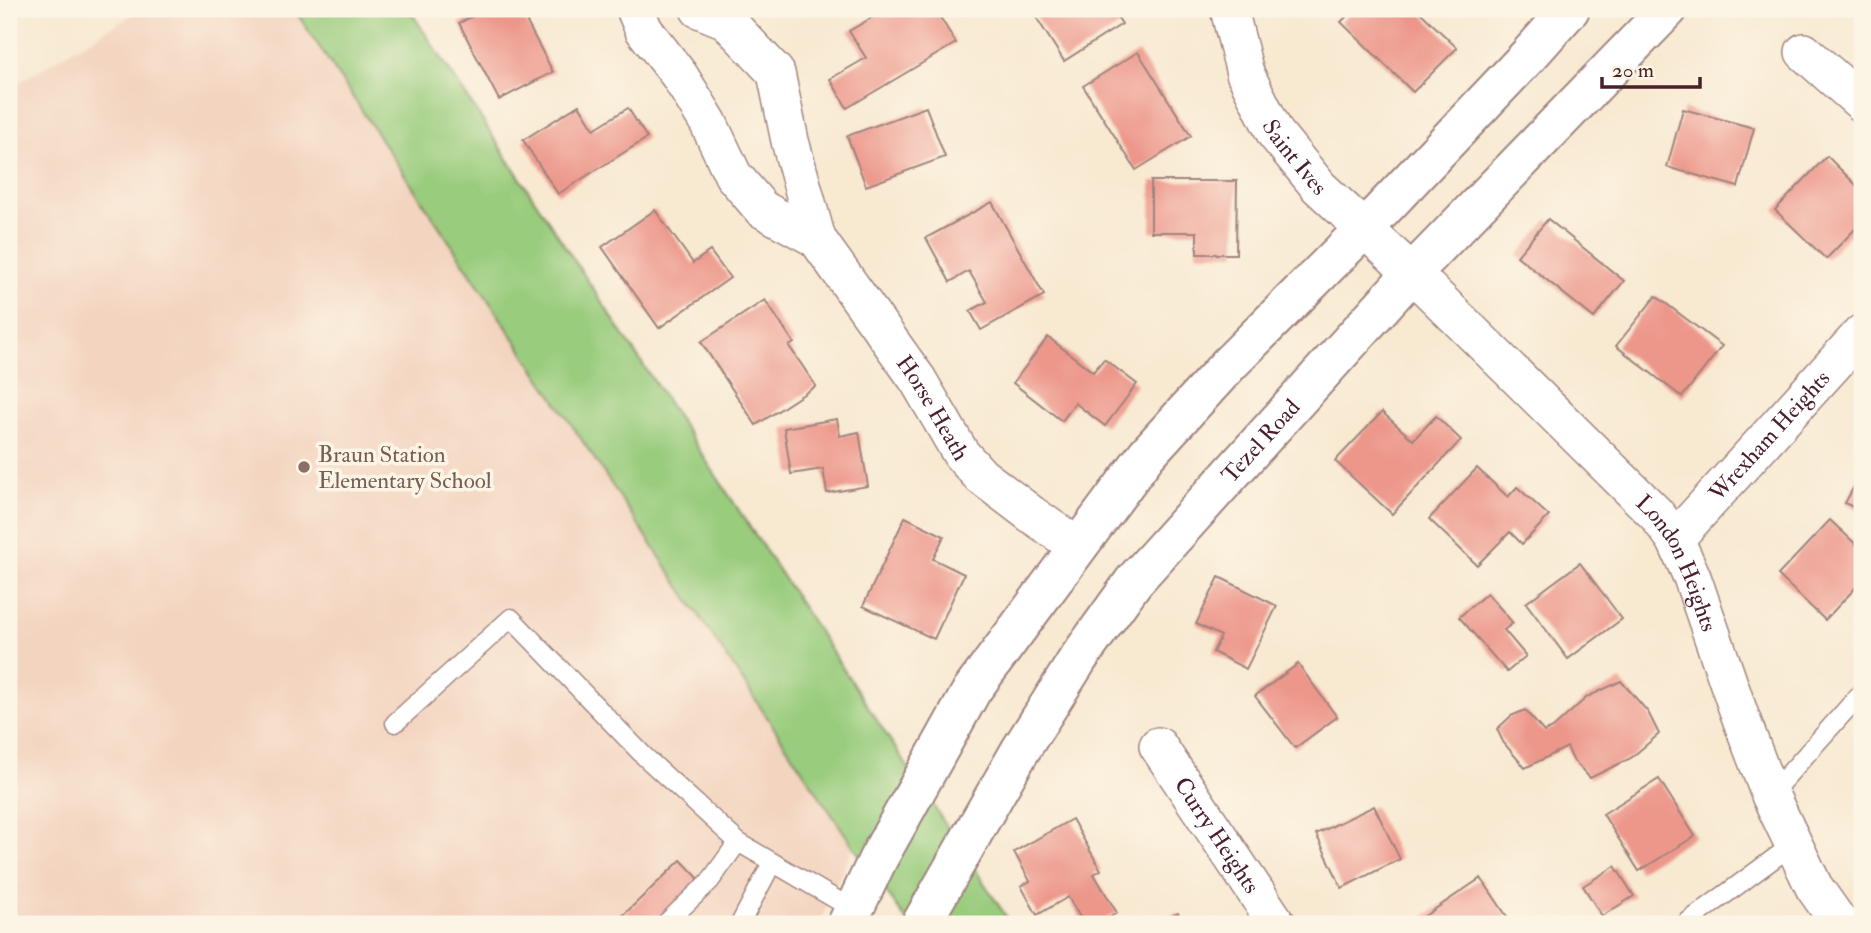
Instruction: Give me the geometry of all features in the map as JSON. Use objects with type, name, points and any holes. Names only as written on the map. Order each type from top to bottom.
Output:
[{"type":"main road","points":[[851,917],[878,859],[972,690],[1156,444],[1229,364],[1364,229],[1570,9]]},
{"type":"main road","name":"Tezel Road","points":[[920,924],[1020,751],[1078,659],[1133,581],[1412,273],[1668,9]]},
{"type":"street","name":"Horse Heath","points":[[635,9],[644,30],[679,75],[708,122],[733,174],[762,209],[817,239]]},
{"type":"street","name":"Horse Heath","points":[[699,9],[726,20],[776,73],[790,141],[817,239],[918,380],[961,454],[991,483],[1078,547]]},
{"type":"street","name":"Saint Ives","points":[[1229,9],[1245,73],[1275,133],[1319,187],[1412,273]]},
{"type":"street","points":[[1804,52],[1862,103]]},
{"type":"street","name":"London Heights","points":[[1412,273],[1656,514],[1675,539],[1692,577],[1770,795],[1814,887],[1840,924]]},
{"type":"street","name":"Wrexham Heights","points":[[1675,539],[1862,333]]},
{"type":"street","name":"Curry Heights","points":[[1158,746],[1277,924]]},
{"type":"lane","points":[[395,723],[511,618],[645,757],[738,842],[851,917]]},
{"type":"lane","points":[[1770,795],[1862,692]]},
{"type":"lane","points":[[665,924],[710,881],[738,842]]},
{"type":"lane","points":[[1685,924],[1795,843]]},
{"type":"lane","points":[[740,924],[772,863]]},
{"type":"shaded area","name":"Braun Station Elementary School","points":[[142,9],[194,9],[197,13],[205,9],[294,9],[853,846],[819,924],[9,924],[9,88]]},
{"type":"green space","points":[[294,9],[409,9],[1011,924],[909,924],[853,846]]},
{"type":"building","points":[[487,9],[520,9],[553,72],[499,100],[459,23]]},
{"type":"building","points":[[887,9],[935,9],[956,43],[847,108],[830,79],[866,58],[849,31]]},
{"type":"building","points":[[1031,9],[1112,9],[1122,24],[1064,61]]},
{"type":"building","points":[[1354,9],[1417,9],[1457,48],[1413,92],[1341,22]]},
{"type":"building","points":[[1138,52],[1191,136],[1136,170],[1083,86]]},
{"type":"building","points":[[579,105],[594,129],[628,108],[647,138],[558,194],[523,140]]},
{"type":"building","points":[[926,107],[945,157],[866,186],[847,136]]},
{"type":"building","points":[[1683,109],[1754,128],[1738,187],[1667,167]]},
{"type":"building","points":[[1827,156],[1862,191],[1862,222],[1826,259],[1775,210]]},
{"type":"building","points":[[1151,181],[1237,181],[1236,254],[1197,254],[1197,232],[1151,232]]},
{"type":"building","points":[[992,202],[1044,295],[981,330],[970,311],[987,302],[969,271],[950,282],[926,238]]},
{"type":"building","points":[[655,210],[693,263],[710,251],[730,278],[659,328],[602,247]]},
{"type":"building","points":[[1548,219],[1624,281],[1594,318],[1517,256]]},
{"type":"building","points":[[1656,296],[1722,346],[1682,397],[1616,346]]},
{"type":"building","points":[[765,300],[794,343],[789,346],[816,386],[756,425],[701,342]]},
{"type":"building","points":[[1048,337],[1093,372],[1104,359],[1137,384],[1105,426],[1075,403],[1062,421],[1013,383]]},
{"type":"building","points":[[1382,412],[1413,440],[1436,416],[1461,440],[1392,514],[1335,461]]},
{"type":"building","points":[[837,419],[840,436],[859,432],[868,486],[827,493],[823,469],[791,474],[784,428]]},
{"type":"building","points":[[1477,468],[1508,497],[1517,487],[1549,516],[1522,544],[1510,532],[1477,565],[1429,519]]},
{"type":"building","points":[[1862,472],[1862,512],[1845,503]]},
{"type":"building","points":[[905,517],[944,536],[933,559],[964,574],[934,639],[863,606]]},
{"type":"building","points":[[1830,520],[1862,550],[1862,581],[1825,620],[1778,575]]},
{"type":"building","points":[[1580,563],[1622,619],[1568,659],[1526,603]]},
{"type":"building","points":[[1219,577],[1277,606],[1246,669],[1213,652],[1221,636],[1196,624]]},
{"type":"building","points":[[1487,593],[1513,623],[1504,630],[1526,656],[1507,672],[1459,617]]},
{"type":"building","points":[[1298,664],[1337,717],[1295,748],[1255,696]]},
{"type":"building","points":[[1621,681],[1648,712],[1659,734],[1631,758],[1590,778],[1573,760],[1567,747],[1525,768],[1503,742],[1497,729],[1511,716],[1525,710],[1544,732],[1553,728],[1587,697]]},
{"type":"building","points":[[1659,779],[1695,836],[1639,871],[1603,814]]},
{"type":"building","points":[[1374,806],[1400,859],[1342,888],[1316,834]]},
{"type":"building","points":[[1072,819],[1101,870],[1094,874],[1117,913],[1098,924],[1084,924],[1068,897],[1037,915],[1021,886],[1030,881],[1014,852]]},
{"type":"building","points":[[681,860],[700,880],[654,924],[614,924]]},
{"type":"building","points":[[1615,866],[1634,896],[1602,916],[1583,886]]},
{"type":"building","points":[[1481,878],[1512,924],[1413,924]]},
{"type":"building","points":[[1178,913],[1183,924],[1152,924]]},
{"type":"place","name":"Braun Station Elementary School","points":[[304,467]]}]
